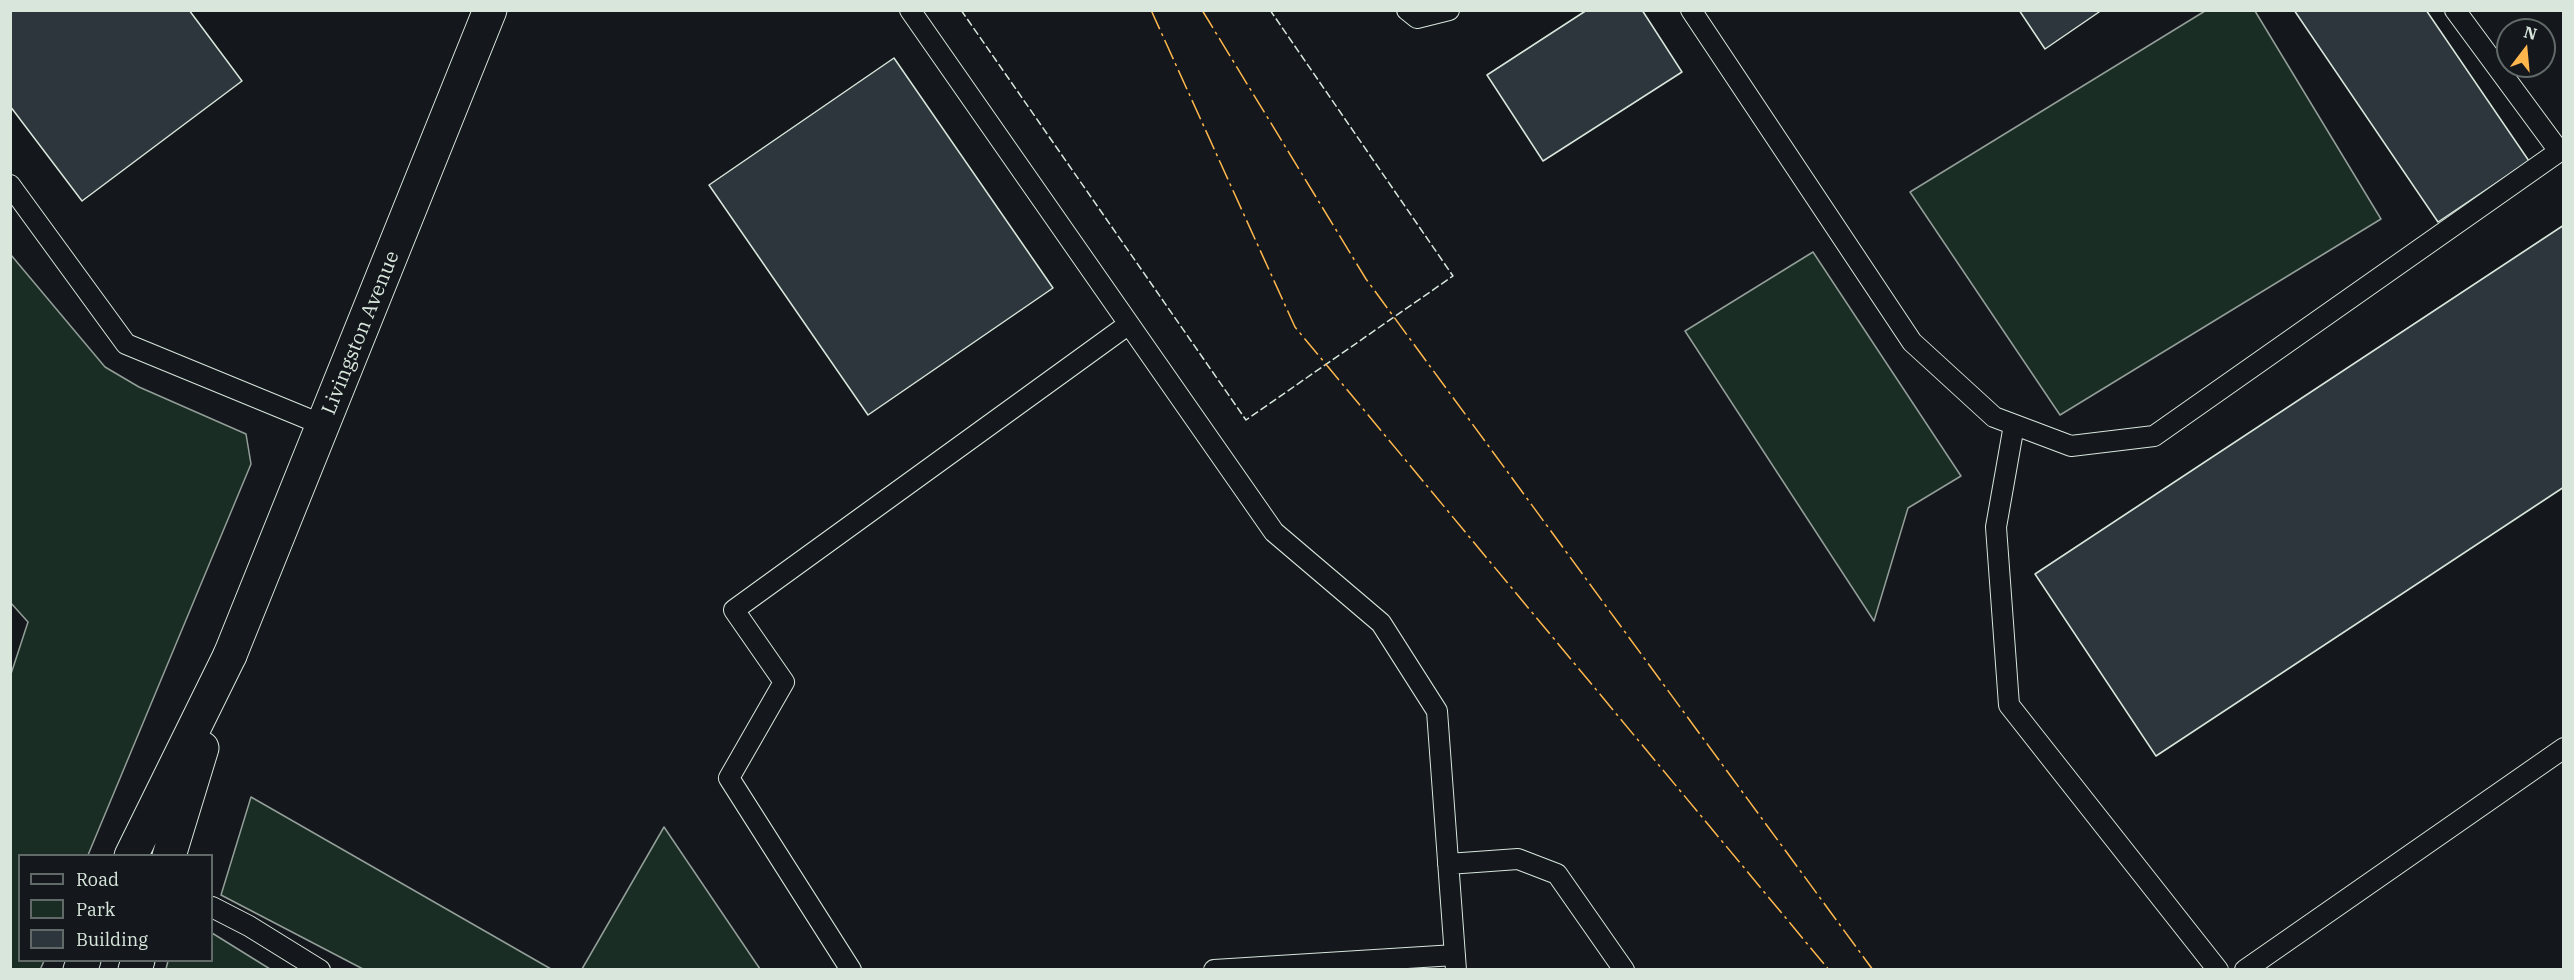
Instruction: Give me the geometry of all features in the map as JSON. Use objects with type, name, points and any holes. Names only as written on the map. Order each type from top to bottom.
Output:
[{"type":"main road","name":"Livingston Avenue","points":[[231,655],[490,10]]},
{"type":"main road","points":[[132,854],[231,655]]},
{"type":"main road","points":[[169,854],[231,655]]},
{"type":"lane","points":[[910,10],[1274,532],[1381,623],[1437,711],[1455,962],[1214,969]]},
{"type":"lane","points":[[1407,10],[1417,18],[1449,10]]},
{"type":"lane","points":[[1691,10],[1912,342],[1994,417],[2071,446],[2154,436],[2561,150],[2455,10]]},
{"type":"lane","points":[[10,185],[126,344],[324,425]]},
{"type":"lane","points":[[851,969],[729,778],[784,682],[734,610],[1129,324]]},
{"type":"lane","points":[[2014,425],[1996,527],[2009,705],[2218,969]]},
{"type":"lane","points":[[2245,969],[2564,748]]},
{"type":"lane","points":[[1448,864],[1518,859],[1557,874],[1624,969]]},
{"type":"lane","points":[[213,907],[320,969]]},
{"type":"green space","points":[[2205,11],[2255,11],[2381,219],[2060,415],[1910,192]]},
{"type":"green space","points":[[1813,252],[1961,476],[1908,508],[1874,621],[1685,331]]},
{"type":"green space","points":[[11,255],[105,367],[139,387],[246,434],[251,464],[88,854],[18,854],[18,962],[44,962],[40,970],[10,969],[10,677],[28,622],[10,602]]},
{"type":"green space","points":[[251,797],[551,969],[363,969],[221,895]]},
{"type":"green space","points":[[664,827],[760,969],[582,969]]},
{"type":"green space","points":[[213,934],[270,969],[166,969],[168,962],[213,962]]},
{"type":"building","points":[[10,10],[189,10],[242,81],[82,201],[10,106]]},
{"type":"building","points":[[1587,10],[1642,10],[1682,72],[1543,161],[1487,75]]},
{"type":"building","points":[[2019,10],[2102,10],[2045,49]]},
{"type":"building","points":[[2294,10],[2426,10],[2529,161],[2438,222]]},
{"type":"building","points":[[894,58],[1053,288],[868,415],[709,185]]},
{"type":"building","points":[[2564,225],[2564,487],[2156,756],[2035,574]]},
{"type":"fence","points":[[961,10],[1246,420],[1453,276],[1270,10]]},
{"type":"power","points":[[1151,10],[1295,327],[1829,970]]},
{"type":"power","points":[[1202,10],[1366,279],[1873,970]]}]
